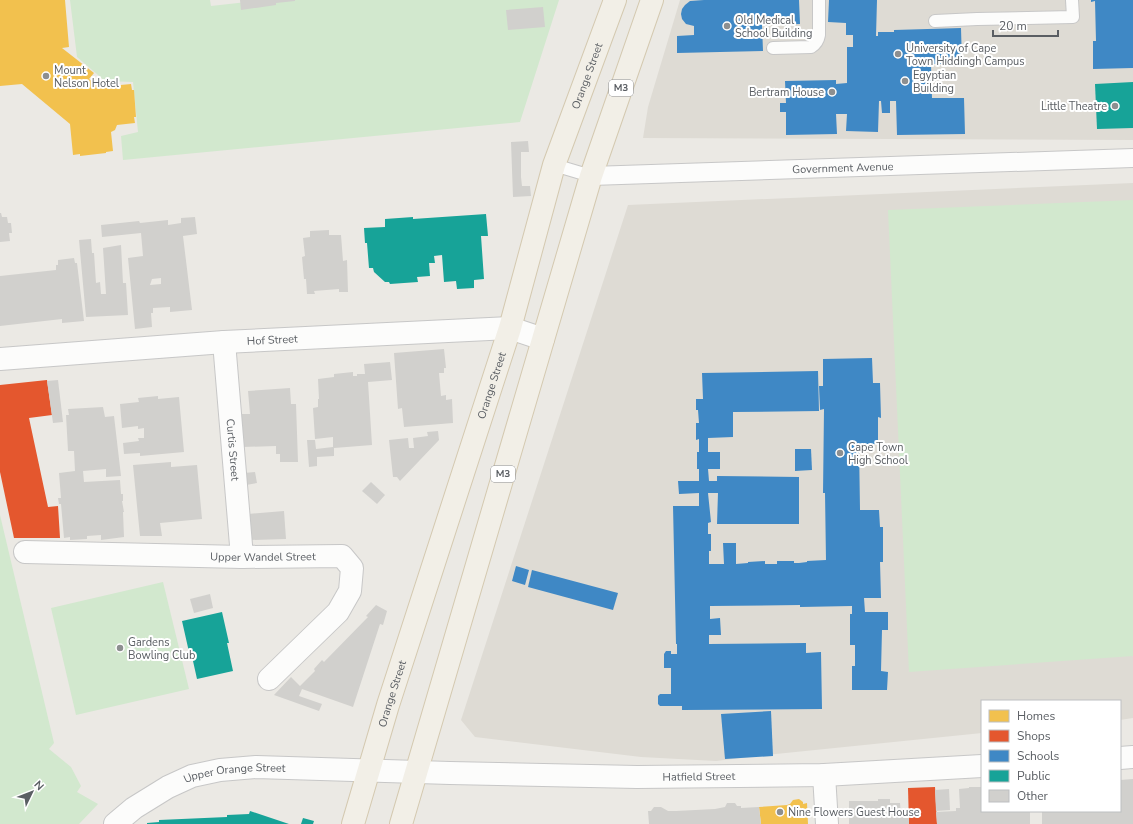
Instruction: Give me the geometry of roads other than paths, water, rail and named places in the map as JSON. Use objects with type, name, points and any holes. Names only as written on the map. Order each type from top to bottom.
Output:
[{"type":"main road","name":"Orange Street","points":[[353,824],[390,698],[510,328],[554,165],[615,0]]},
{"type":"main road","name":"M3","points":[[401,824],[591,176],[652,0]]},
{"type":"street","name":"Government Avenue","points":[[591,176],[1133,158]]},
{"type":"street","name":"Hof Street","points":[[0,359],[224,342],[510,328],[543,339]]},
{"type":"street","name":"Curtis Street","points":[[224,342],[242,557]]},
{"type":"street","name":"Upper Wandel Street","points":[[25,552],[242,557],[342,556],[352,568],[350,591],[338,612],[269,679]]},
{"type":"street","points":[[1121,758],[1133,757]]},
{"type":"street","name":"Hatfield Street","points":[[416,772],[637,777],[824,775],[981,766]]},
{"type":"street","name":"Upper Orange Street","points":[[115,824],[134,808],[168,787],[192,776],[220,770],[256,767],[416,772]]},
{"type":"street","points":[[824,775],[827,824]]},
{"type":"lane","points":[[773,48],[811,48],[815,44],[819,35],[819,0]]},
{"type":"lane","points":[[935,21],[1073,17],[1072,0]]},
{"type":"lane","name":"Government Avenue","points":[[554,165],[591,176]]},
{"type":"place","name":"Old Medical School Building","points":[[727,26]]},
{"type":"place","name":"University of Cape Town Hiddingh Campus","points":[[898,54]]},
{"type":"place","name":"Mount Nelson Hotel","points":[[46,76]]},
{"type":"place","name":"Egyptian Building","points":[[905,81]]},
{"type":"place","name":"Bertram House","points":[[832,92]]},
{"type":"place","name":"Little Theatre","points":[[1115,106]]},
{"type":"place","name":"Cape Town High School","points":[[840,453]]},
{"type":"place","name":"Gardens Bowling Club","points":[[120,648]]},
{"type":"place","name":"Nine Flowers Guest House","points":[[780,812]]}]
